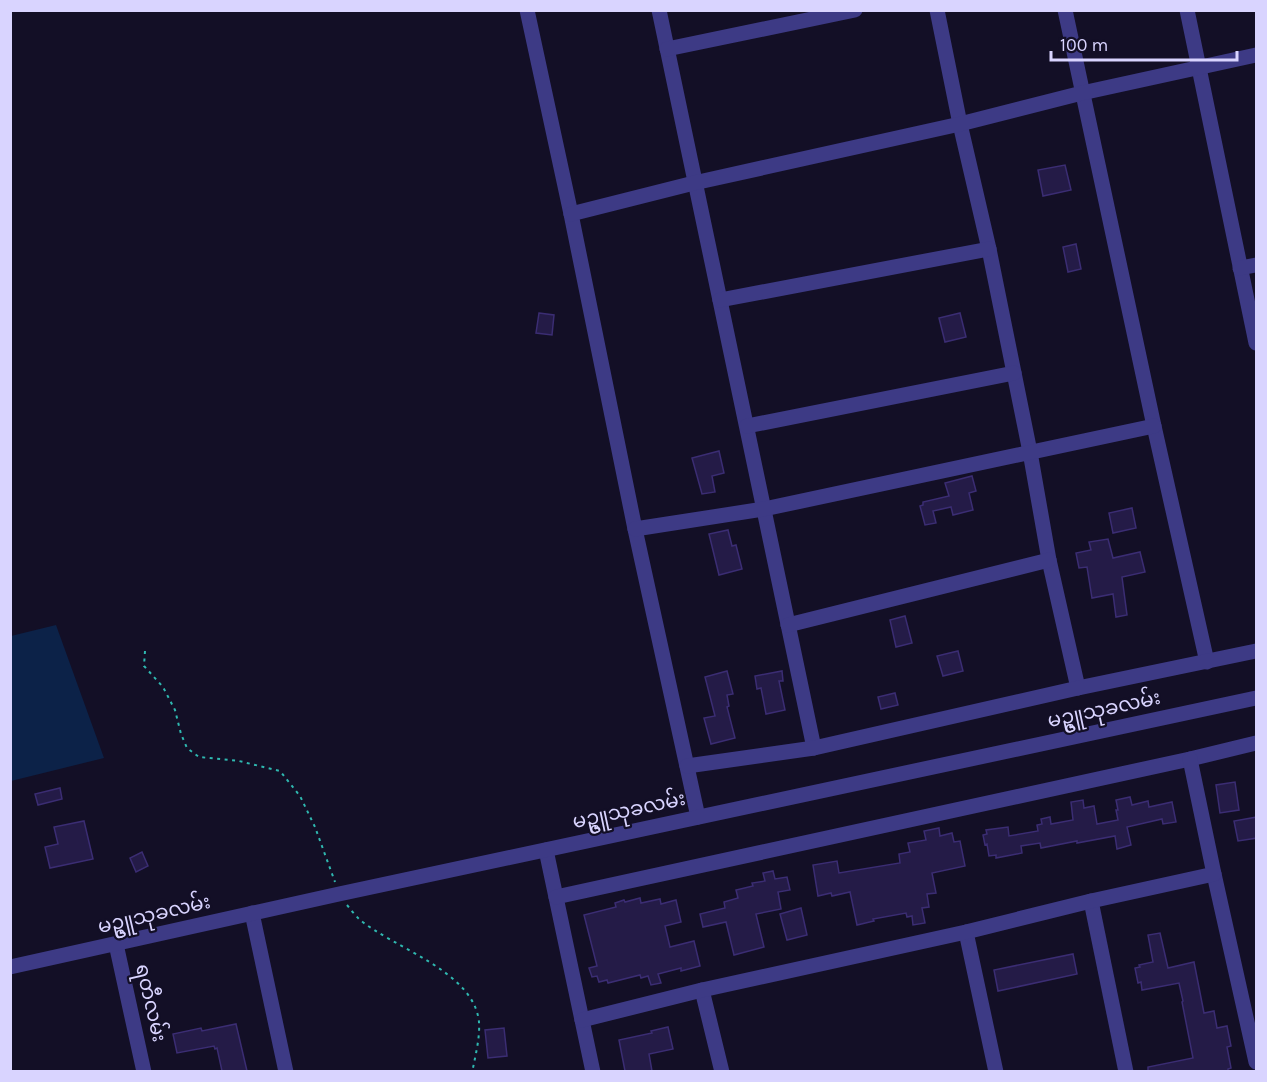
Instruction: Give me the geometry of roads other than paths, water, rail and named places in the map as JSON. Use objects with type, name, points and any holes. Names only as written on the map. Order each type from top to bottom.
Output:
[{"type":"street","points":[[527,10],[635,529],[698,817]]},
{"type":"street","points":[[659,10],[814,748]]},
{"type":"street","points":[[667,49],[855,10]]},
{"type":"street","points":[[937,10],[1078,688]]},
{"type":"street","points":[[1065,10],[1207,662]]},
{"type":"street","points":[[1187,10],[1257,343]]},
{"type":"street","points":[[571,214],[694,183],[960,124],[1082,93],[1257,54]]},
{"type":"street","points":[[720,300],[988,249]]},
{"type":"street","points":[[1240,268],[1257,265]]},
{"type":"street","points":[[747,426],[1014,374]]},
{"type":"street","points":[[635,529],[764,509],[1154,426]]},
{"type":"street","points":[[788,625],[1050,560]]},
{"type":"street","points":[[687,766],[814,748],[1078,688],[1257,651]]},
{"type":"street","name":"မဥ္ဇူသုခလမ်း","points":[[10,967],[339,894],[1257,698]]},
{"type":"street","points":[[556,897],[1257,743]]},
{"type":"street","points":[[1190,759],[1257,1062]]},
{"type":"street","points":[[546,850],[593,1071]]},
{"type":"street","points":[[582,1020],[702,990],[1214,874]]},
{"type":"street","points":[[1091,901],[1126,1071]]},
{"type":"street","points":[[252,913],[286,1071]]},
{"type":"street","points":[[966,932],[996,1071]]},
{"type":"street","name":"ရတီလမ်း","points":[[116,944],[144,1071]]},
{"type":"street","points":[[702,990],[722,1071]]},
{"type":"water","points":[[56,625],[104,758],[11,781],[11,636]]}]
